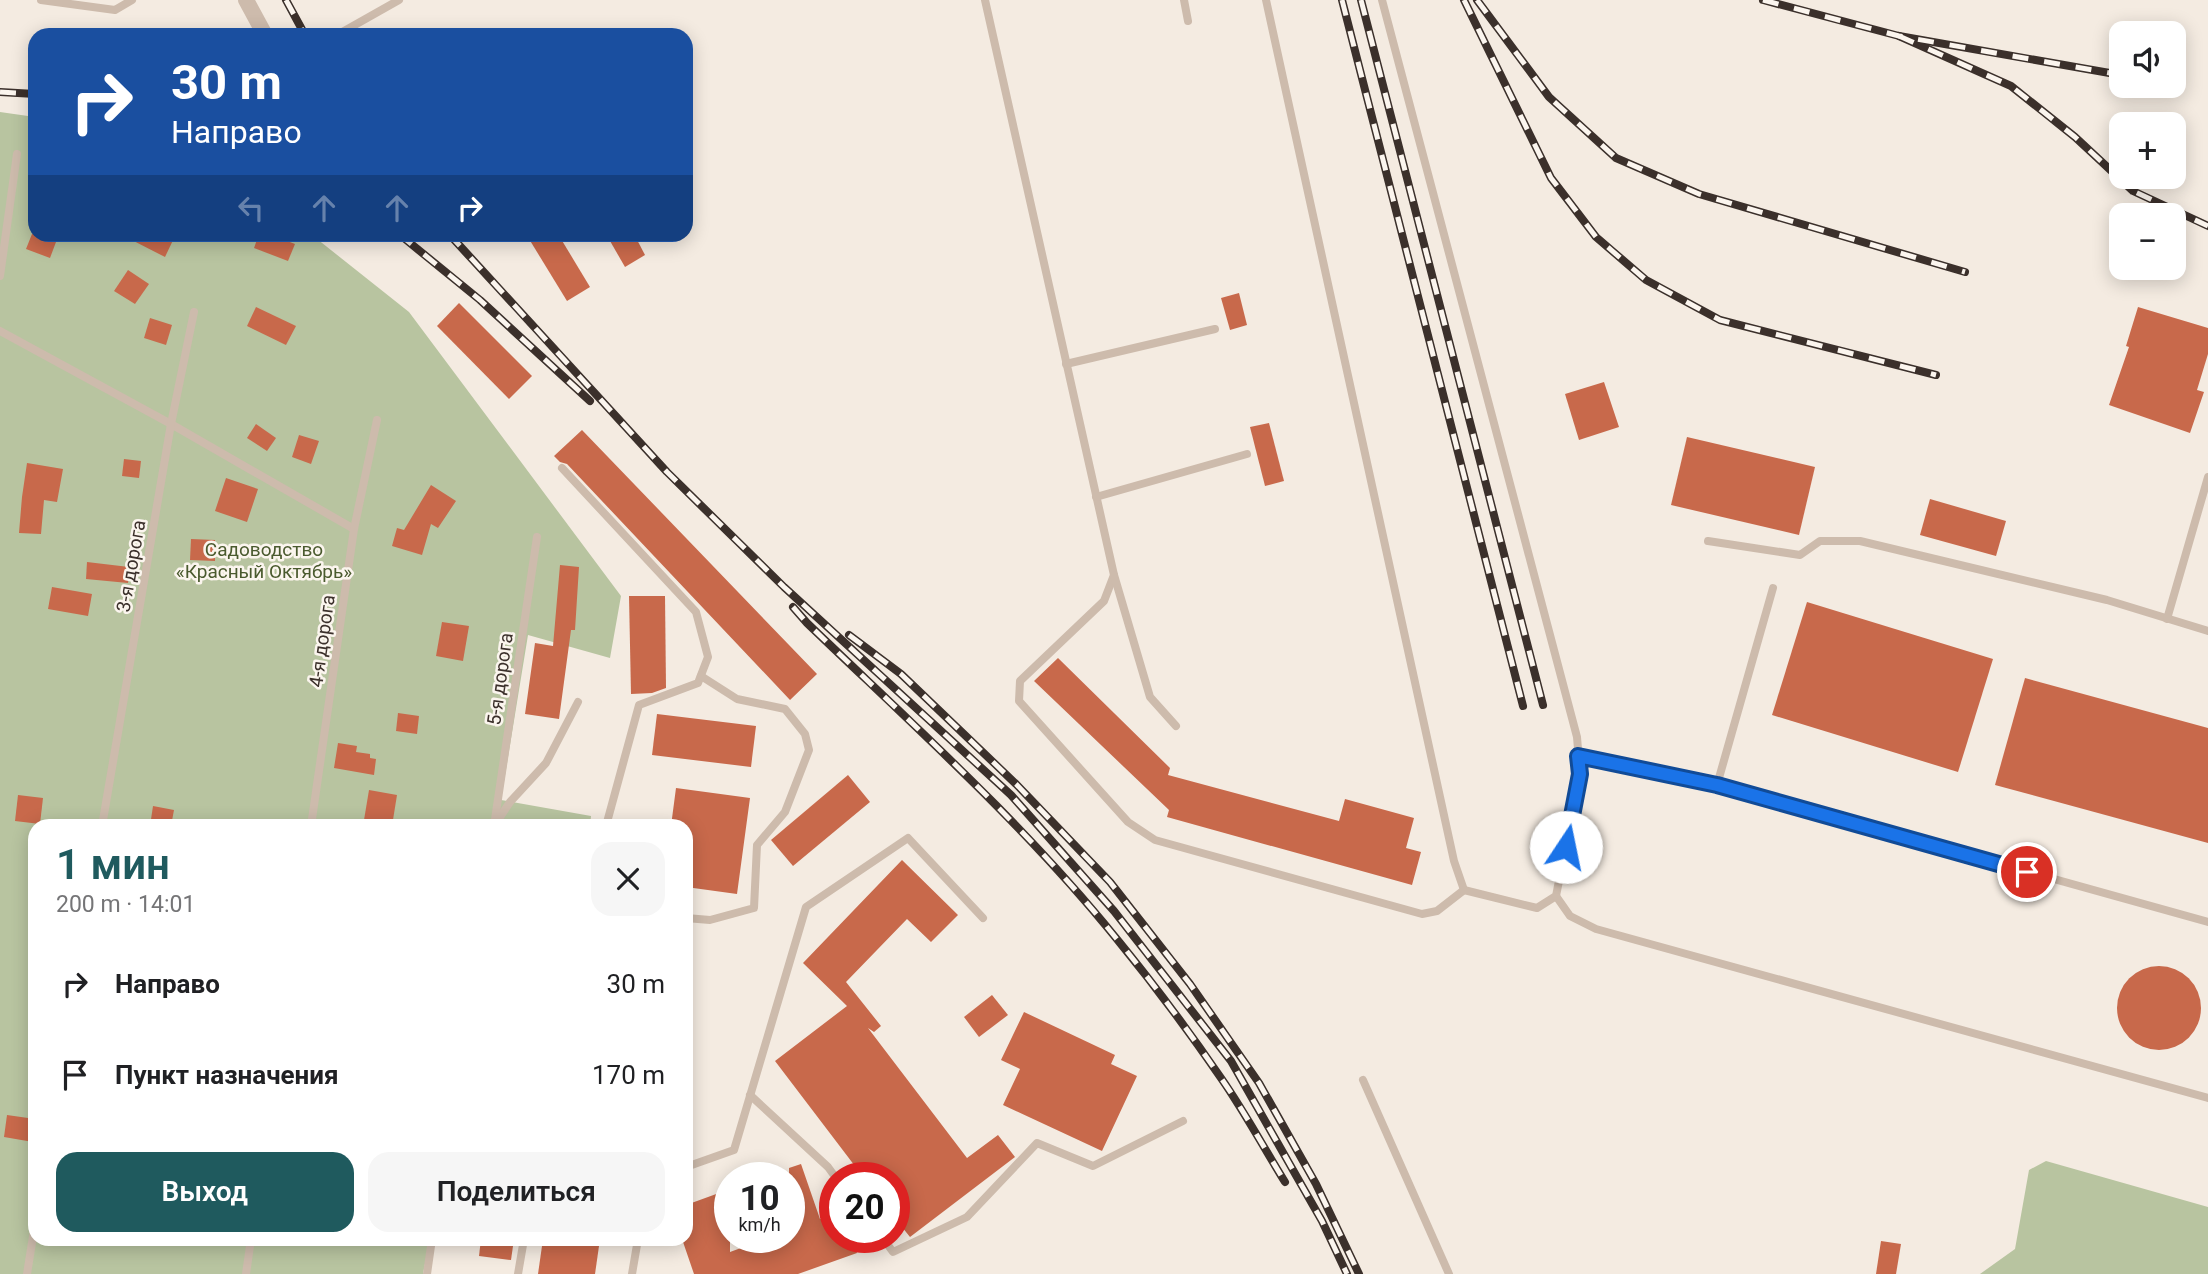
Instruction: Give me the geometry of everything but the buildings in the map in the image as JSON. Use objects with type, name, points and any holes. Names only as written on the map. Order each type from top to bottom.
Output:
[{"type":"street","points":[[246,0],[261,28]]},
{"type":"lane","points":[[41,0],[115,10],[132,0]]},
{"type":"lane","points":[[349,28],[399,0]]},
{"type":"lane","points":[[985,0],[1114,575],[1150,697],[1176,726]]},
{"type":"lane","points":[[1184,0],[1188,22]]},
{"type":"lane","points":[[1266,0],[1454,861],[1464,890]]},
{"type":"lane","points":[[1269,15],[1275,0]]},
{"type":"lane","points":[[1382,0],[1577,737],[1580,774],[1556,897],[1570,916],[1596,929],[2208,1098]]},
{"type":"lane","points":[[0,275],[17,154]]},
{"type":"lane","name":"3-я дорога","points":[[103,819],[170,424],[194,312]]},
{"type":"lane","points":[[1066,364],[1215,329]]},
{"type":"lane","points":[[0,331],[355,529]]},
{"type":"lane","name":"4-я дорога","points":[[312,819],[355,529],[377,420]]},
{"type":"lane","points":[[1096,497],[1247,454]]},
{"type":"lane","points":[[562,468],[696,612],[708,657],[698,683],[639,705],[608,819]]},
{"type":"lane","points":[[2167,619],[2205,498],[2208,477]]},
{"type":"lane","name":"5-я дорога","points":[[495,819],[537,537]]},
{"type":"lane","points":[[1708,541],[1800,555],[1820,541],[1860,541],[2107,600],[2208,632]]},
{"type":"lane","points":[[1114,575],[1104,601],[1020,681],[1019,701],[1128,822],[1155,840],[1422,914],[1437,911],[1464,890]]},
{"type":"lane","points":[[1717,785],[1773,588]]},
{"type":"lane","points":[[693,919],[710,920],[754,908],[757,845],[785,812],[809,750],[805,734],[785,709],[737,699],[701,676]]},
{"type":"lane","points":[[499,819],[510,802],[546,763],[578,702]]},
{"type":"lane","points":[[1578,756],[1717,785],[2208,922]]},
{"type":"lane","points":[[693,1165],[734,1150],[807,907],[908,838],[983,918]]},
{"type":"lane","points":[[1464,890],[1537,908],[1556,897]]},
{"type":"lane","points":[[1363,1080],[1449,1274]]},
{"type":"lane","points":[[750,1095],[823,1162]]},
{"type":"lane","points":[[910,1244],[967,1217],[1037,1143],[1093,1166],[1183,1121]]},
{"type":"lane","points":[[27,1274],[31,1246]]},
{"type":"lane","points":[[246,1274],[250,1246]]},
{"type":"lane","points":[[427,1274],[431,1246]]},
{"type":"lane","points":[[518,1274],[523,1246]]},
{"type":"lane","points":[[632,1274],[637,1246]]},
{"type":"green space","name":"Садоводство «Красный Октябрь»","points":[[0,112],[28,116],[28,242],[321,242],[409,312],[621,596],[610,658],[528,635],[501,800],[591,816],[591,819],[28,819],[28,1246],[429,1246],[423,1274],[0,1274]]},
{"type":"green space","points":[[2046,1161],[2208,1207],[2208,1274],[1980,1274],[2015,1249],[2029,1170]]},
{"type":"railway","points":[[286,0],[301,28]]},
{"type":"railway","points":[[1342,0],[1523,706]]},
{"type":"railway","points":[[1361,0],[1543,705]]},
{"type":"railway","points":[[1464,0],[1551,178],[1596,237],[1646,280],[1720,320],[1936,375]]},
{"type":"railway","points":[[1477,0],[1549,97],[1616,158],[1699,194],[1965,272]]},
{"type":"railway","points":[[1763,0],[1899,36],[2109,73]]},
{"type":"railway","points":[[1899,36],[2011,86],[2075,137],[2133,191],[2208,226]]},
{"type":"railway","points":[[0,92],[28,94]]},
{"type":"railway","points":[[409,242],[480,300],[590,401]]},
{"type":"railway","points":[[456,242],[667,472],[784,587],[1011,795],[1114,911],[1231,1061],[1322,1221],[1347,1274]]},
{"type":"railway","points":[[793,607],[1006,815],[1081,896],[1196,1042],[1238,1103],[1285,1182]]},
{"type":"railway","points":[[849,635],[901,674],[1016,784],[1110,882],[1190,984],[1259,1083],[1316,1184],[1359,1274]]},
{"type":"route","points":[[1566,847],[1580,774],[1578,756],[1717,785],[2027,872]]}]
